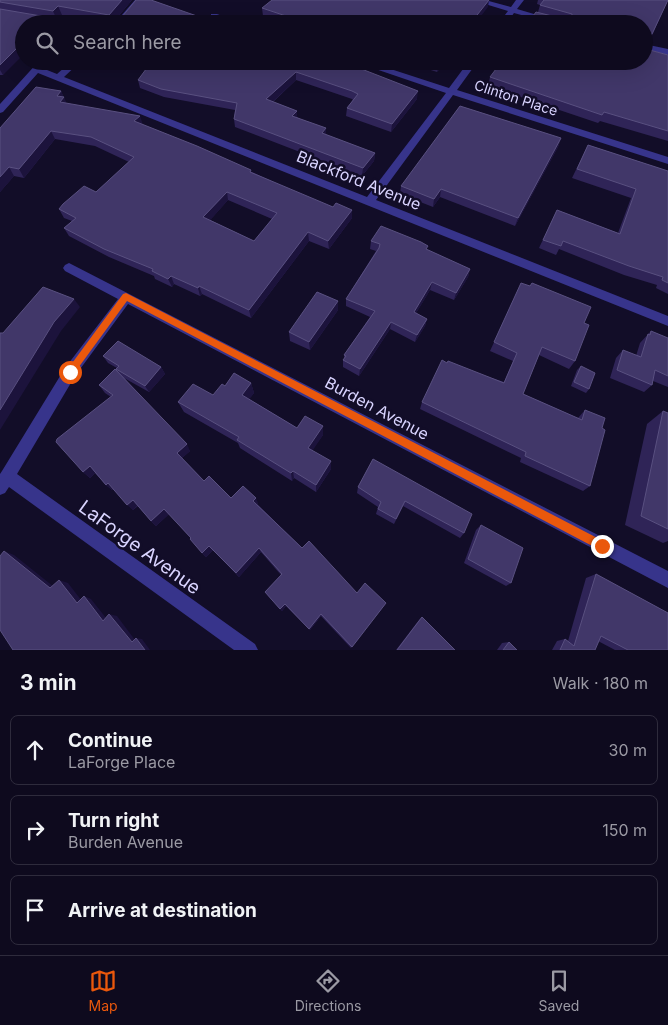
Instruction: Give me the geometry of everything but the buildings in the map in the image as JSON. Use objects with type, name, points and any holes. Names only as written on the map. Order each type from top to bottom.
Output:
[{"type":"street","points":[[126,15],[139,0]]},
{"type":"street","points":[[476,0],[531,15]]},
{"type":"street","points":[[508,15],[520,0]]},
{"type":"street","points":[[0,13],[15,16]]},
{"type":"street","points":[[653,48],[668,52]]},
{"type":"street","points":[[0,110],[36,70]]},
{"type":"street","name":"Blackford Avenue","points":[[50,70],[60,76],[369,202],[668,321]]},
{"type":"street","points":[[60,76],[67,70]]},
{"type":"street","name":"Clinton Place","points":[[384,70],[668,162]]},
{"type":"street","points":[[369,202],[468,70]]},
{"type":"street","name":"Burden Avenue","points":[[69,268],[668,580]]},
{"type":"street","points":[[4,482],[70,372],[126,296]]},
{"type":"street","name":"LaForge Avenue","points":[[4,482],[249,650]]},
{"type":"route","points":[[70,372],[126,296],[602,546]]}]
